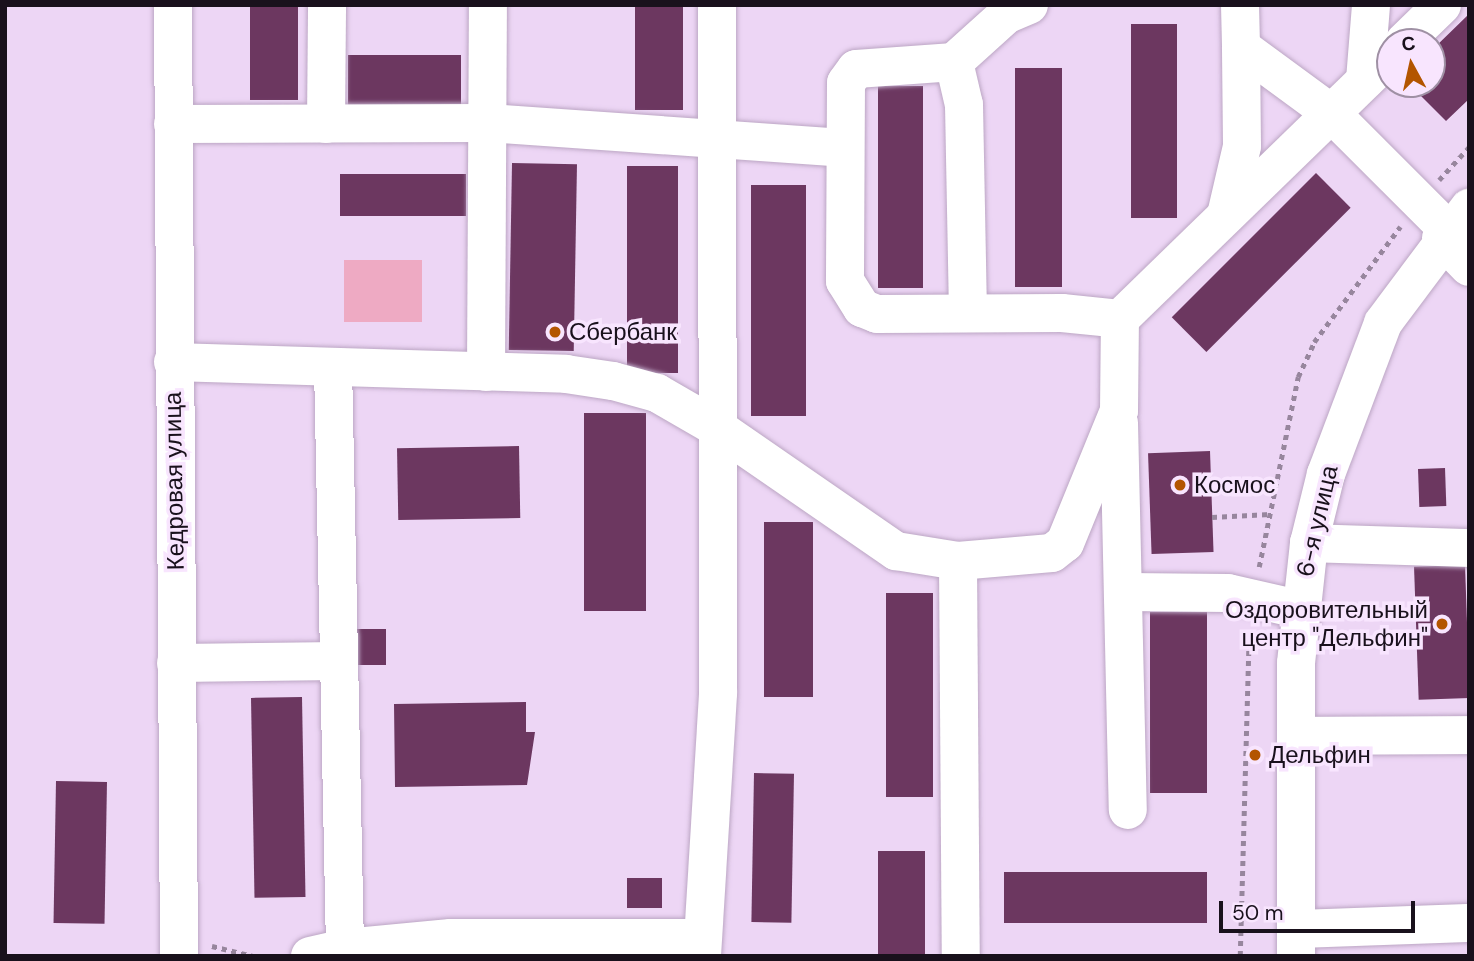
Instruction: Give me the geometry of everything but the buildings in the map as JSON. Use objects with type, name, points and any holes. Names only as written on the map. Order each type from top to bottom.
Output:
[{"type":"street","name":"Кедровая улица","points":[[173,5],[176,663],[196,951]]},
{"type":"street","points":[[326,124],[327,5]]},
{"type":"street","points":[[486,372],[488,5]]},
{"type":"street","points":[[333,367],[339,661],[327,952],[451,938],[702,947],[718,693],[715,141],[717,5]]},
{"type":"street","points":[[1029,5],[1006,15],[954,62],[856,69],[846,83],[842,261],[853,296],[877,314],[968,313],[1120,319]]},
{"type":"street","points":[[1225,217],[1242,146],[1240,5]]},
{"type":"street","points":[[1371,5],[1376,58]]},
{"type":"street","points":[[1418,28],[1442,5]]},
{"type":"street","points":[[1241,47],[1331,113],[1453,225],[1469,267]]},
{"type":"street","points":[[954,62],[965,117],[968,313]]},
{"type":"street","points":[[1128,810],[1128,592],[1119,411],[1120,319],[1376,69]]},
{"type":"street","points":[[173,124],[488,123],[843,148]]},
{"type":"street","name":"6-я улица","points":[[1296,942],[1298,609],[1309,543],[1326,474],[1382,323],[1453,225]]},
{"type":"street","points":[[173,362],[486,372],[613,382],[657,393],[716,427],[881,544],[958,561],[1031,558],[1065,543],[1119,411]]},
{"type":"street","points":[[1309,543],[1469,548]]},
{"type":"street","points":[[958,561],[961,956]]},
{"type":"street","points":[[1128,592],[1228,593],[1298,609]]},
{"type":"street","points":[[176,663],[339,661]]},
{"type":"street","points":[[1296,736],[1469,735]]},
{"type":"street","points":[[1296,942],[1469,923]]},
{"type":"path","points":[[1212,517],[1270,514]]},
{"type":"path","points":[[196,951],[253,956]]},
{"type":"shaded area","points":[[344,260],[422,260],[422,322],[344,322]]},
{"type":"place","name":"Сбербанк","points":[[555,332]]},
{"type":"place","name":"Космос","points":[[1180,485]]},
{"type":"place","name":"Оздоровительный центр \"Дельфин\"","points":[[1442,624]]},
{"type":"place","name":"Дельфин","points":[[1255,755]]}]
